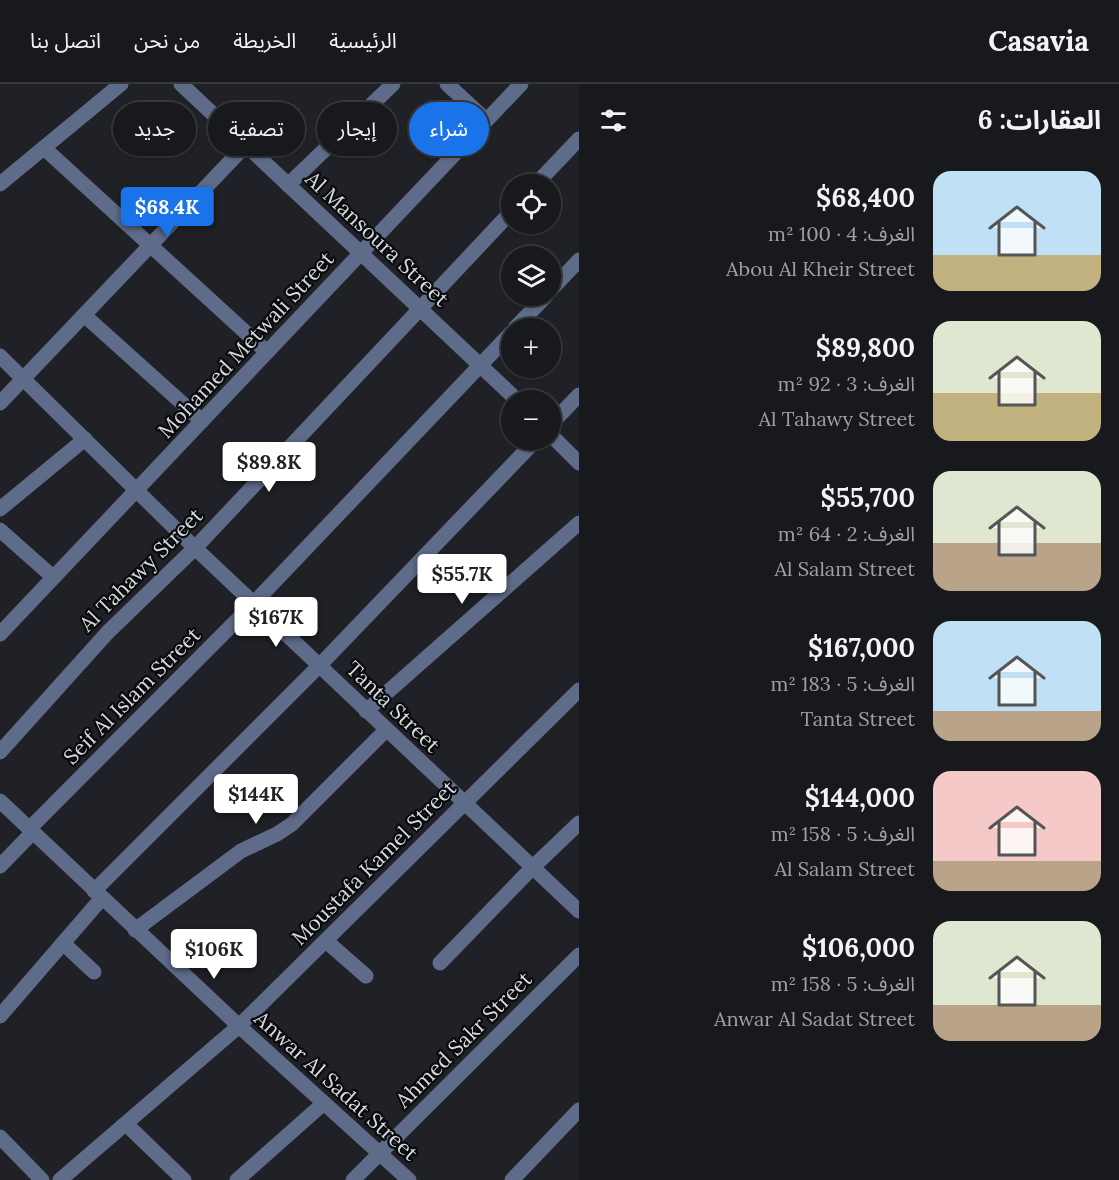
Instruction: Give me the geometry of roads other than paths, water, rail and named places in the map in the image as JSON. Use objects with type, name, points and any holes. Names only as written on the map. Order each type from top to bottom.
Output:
[{"type":"street","points":[[0,184],[122,84]]},
{"type":"street","name":"Al Mansoura Street","points":[[181,84],[208,109]]},
{"type":"street","points":[[288,185],[393,84]]},
{"type":"street","points":[[447,84],[466,102]]},
{"type":"street","name":"Mohamed Metwali Street","points":[[489,117],[521,84]]},
{"type":"street","points":[[546,174],[579,139]]},
{"type":"street","points":[[44,148],[267,352]]},
{"type":"street","points":[[0,403],[235,156]]},
{"type":"street","name":"Al Mansoura Street","points":[[258,156],[507,390]]},
{"type":"street","name":"Mohamed Metwali Street","points":[[3,623],[53,577],[137,491],[452,156]]},
{"type":"street","name":"Al Tahawy Street","points":[[0,752],[108,632],[195,548],[501,223]]},
{"type":"street","points":[[561,279],[579,260]]},
{"type":"street","points":[[525,318],[536,306]]},
{"type":"street","points":[[84,315],[202,421]]},
{"type":"street","name":"Seif Al Islam Street","points":[[0,866],[31,830],[253,604],[501,344]]},
{"type":"street","name":"Tanta Street","points":[[0,356],[253,604],[579,911]]},
{"type":"street","points":[[561,414],[579,395]]},
{"type":"street","points":[[0,509],[85,440]]},
{"type":"street","points":[[561,445],[579,463]]},
{"type":"street","points":[[0,1016],[63,943],[98,895],[526,450]]},
{"type":"street","points":[[366,711],[579,523]]},
{"type":"street","points":[[0,530],[53,577]]},
{"type":"street","name":"Moustafa Kamel Street","points":[[60,1180],[239,1026],[579,690]]},
{"type":"street","points":[[135,930],[241,851],[277,834],[292,824],[386,730]]},
{"type":"street","name":"Anwar Al Sadat Street","points":[[0,801],[135,930],[409,1180]]},
{"type":"street","points":[[440,963],[579,823]]},
{"type":"street","points":[[326,940],[366,976]]},
{"type":"street","points":[[63,943],[94,972]]},
{"type":"street","name":"Ahmed Sakr Street","points":[[353,1180],[579,955]]},
{"type":"street","points":[[237,1180],[324,1103]]},
{"type":"street","points":[[512,1180],[579,1110]]},
{"type":"street","points":[[126,1124],[184,1180]]},
{"type":"street","points":[[3,1147],[42,1180]]}]
